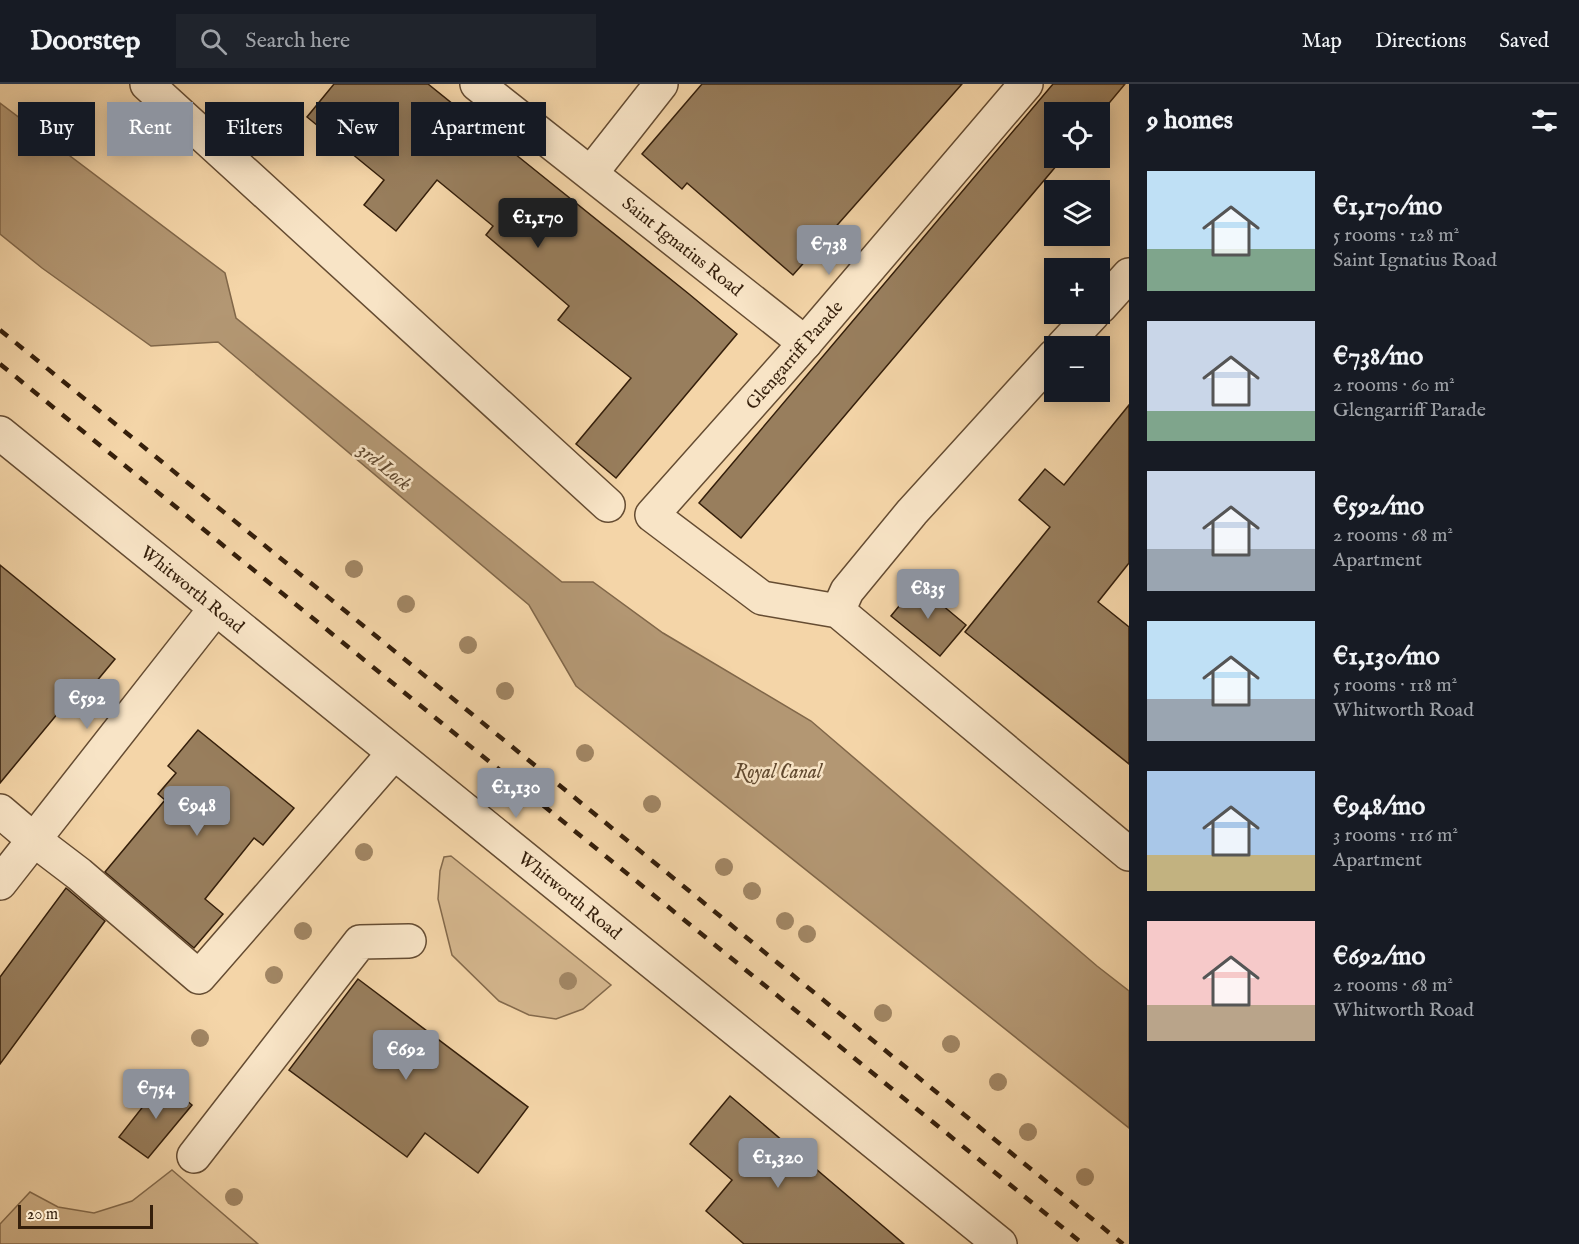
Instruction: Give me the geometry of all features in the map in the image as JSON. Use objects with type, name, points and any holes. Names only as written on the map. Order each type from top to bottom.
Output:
[{"type":"street","points":[[147,84],[608,505]]},
{"type":"street","name":"Saint Ignatius Road","points":[[477,84],[806,343]]},
{"type":"street","points":[[591,173],[662,84]]},
{"type":"street","name":"Glengarriff Parade","points":[[838,611],[762,598],[652,515],[806,343],[1026,84]]},
{"type":"street","points":[[1110,296],[1129,275]]},
{"type":"street","points":[[1073,336],[1084,324]]},
{"type":"street","points":[[1044,367],[912,512],[847,591],[838,611],[1129,854]]},
{"type":"street","name":"Whitworth Road","points":[[0,433],[1000,1244]]},
{"type":"street","points":[[0,883],[215,609]]},
{"type":"street","points":[[0,811],[79,874],[199,977],[394,753]]},
{"type":"street","points":[[194,1156],[360,942],[409,941]]},
{"type":"shaded area","points":[[451,856],[611,985],[583,1009],[556,1019],[529,1015],[499,1001],[452,955],[438,899],[440,871],[444,857]]},
{"type":"shaded area","points":[[172,1170],[258,1244],[0,1244],[0,1224],[30,1192],[58,1207],[94,1213],[132,1201]]},
{"type":"water","name":"Royal Canal","points":[[0,103],[18,117],[18,156],[70,156],[225,273],[236,318],[562,582],[593,582],[663,633],[811,721],[1129,991],[1129,1128],[576,686],[529,605],[218,342],[151,346],[42,268],[0,234]]},
{"type":"building","points":[[334,84],[428,84],[450,102],[411,102],[411,156],[517,156],[737,334],[616,478],[576,444],[631,378],[558,320],[569,306],[486,235],[493,226],[437,180],[396,231],[364,205],[384,180],[355,156],[399,156],[399,102],[319,102]]},
{"type":"building","points":[[702,84],[962,84],[793,275],[687,183],[682,189],[642,154]]},
{"type":"building","points":[[1053,84],[1125,84],[1110,102],[1044,102],[1044,168],[1055,168],[741,538],[699,503]]},
{"type":"building","points":[[316,106],[316,124],[307,117]]},
{"type":"building","points":[[1129,405],[1129,563],[1098,602],[1129,627],[1129,764],[965,632],[1050,527],[1019,500],[1045,469],[1064,485]]},
{"type":"building","points":[[0,565],[115,659],[81,700],[73,695],[0,783]]},
{"type":"building","points":[[917,584],[966,625],[940,656],[891,616]]},
{"type":"building","points":[[198,730],[294,808],[263,845],[254,838],[205,899],[223,914],[194,948],[105,872],[165,800],[158,794],[176,773],[168,766]]},
{"type":"building","points":[[66,888],[105,921],[0,1064],[0,977]]},
{"type":"building","points":[[358,979],[528,1107],[478,1173],[425,1133],[407,1157],[289,1070]]},
{"type":"building","points":[[163,1081],[192,1105],[148,1158],[119,1137]]},
{"type":"building","points":[[730,1096],[904,1244],[744,1244],[706,1211],[732,1180],[690,1144]]},
{"type":"railway","points":[[0,330],[1123,1244]]},
{"type":"railway","points":[[0,364],[1083,1244]]},
{"type":"water label","name":"3rd Lock","points":[[385,466]]}]
